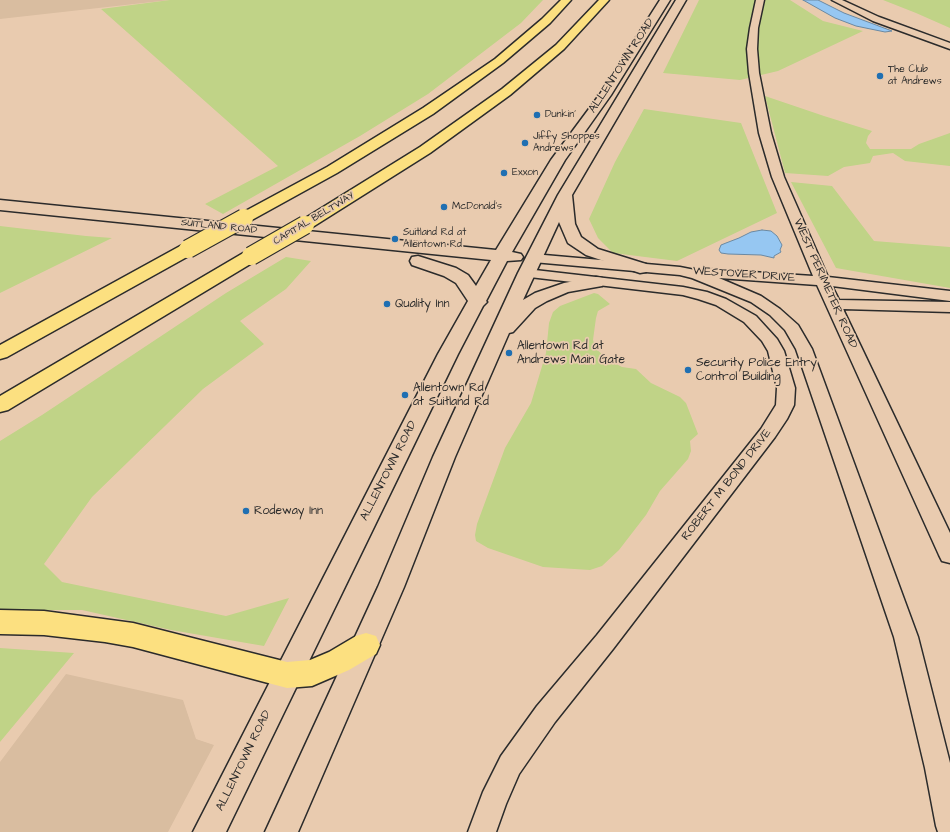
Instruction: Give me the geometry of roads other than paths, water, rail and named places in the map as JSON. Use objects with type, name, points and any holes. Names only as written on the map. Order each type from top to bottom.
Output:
[{"type":"highway","points":[[0,353],[332,170],[428,111],[499,61],[546,21],[566,0]]},
{"type":"highway","name":"CAPITAL BELTWAY","points":[[0,406],[305,225],[425,150],[506,92],[560,47],[604,0]]},
{"type":"highway","points":[[0,622],[51,624],[105,630],[133,635],[287,675],[303,675],[312,673],[330,666],[366,645]]},
{"type":"main road","name":"ALLENTOWN ROAD","points":[[209,832],[448,354],[478,302],[520,222],[558,160],[605,95],[665,0]]},
{"type":"main road","name":"ALLENTOWN ROAD","points":[[281,832],[366,645],[444,458],[529,266],[565,194],[681,0]]},
{"type":"main road","points":[[605,95],[623,97]]},
{"type":"main road","points":[[565,194],[567,224],[574,240],[592,252],[640,268]]},
{"type":"main road","name":"SUITLAND ROAD","points":[[0,205],[452,252],[499,263]]},
{"type":"main road","name":"SUITLAND ROAD","points":[[0,218],[418,261],[499,263],[529,266]]},
{"type":"main road","points":[[452,252],[490,242],[520,222]]},
{"type":"main road","points":[[418,261],[450,272],[462,279],[478,302]]},
{"type":"main road","points":[[496,339],[529,304],[541,297],[564,288],[596,282]]},
{"type":"street","name":"WEST PERIMETER ROAD","points":[[760,0],[754,28],[752,49],[754,73],[765,133],[778,177],[822,280],[950,555]]},
{"type":"street","points":[[836,0],[876,19],[950,46]]},
{"type":"street","points":[[529,266],[640,268],[680,271],[717,282],[756,299],[784,319],[798,335],[804,348],[906,637],[938,768],[950,826]]},
{"type":"street","name":"ROBERT M BOND DRIVE","points":[[482,832],[493,801],[510,765],[546,714],[605,642],[768,433],[778,419],[784,405],[786,388],[776,351],[769,339],[750,319],[721,302],[702,295],[684,291],[596,282],[529,266]]},
{"type":"street","name":"WESTOVER DRIVE","points":[[680,271],[822,280],[950,296]]},
{"type":"street","points":[[833,304],[950,307]]},
{"type":"water","points":[[803,0],[818,0],[844,13],[892,31],[885,32],[856,26],[835,18]]},
{"type":"water","points":[[762,230],[771,231],[777,236],[782,245],[780,250],[781,252],[774,256],[774,258],[761,255],[721,253],[719,250],[721,245],[751,232]]},
{"type":"place","name":"The Club at Andrews","points":[[880,76]]},
{"type":"place","name":"Dunkin'","points":[[537,115]]},
{"type":"place","name":"Jiffy Shoppes Andrews","points":[[525,143]]},
{"type":"place","name":"Exxon","points":[[504,173]]},
{"type":"place","name":"McDonald's","points":[[444,207]]},
{"type":"place","name":"Suitland Rd at Allentown Rd","points":[[395,239]]},
{"type":"place","name":"Quality Inn","points":[[387,304]]},
{"type":"place","name":"Allentown Rd at Andrews Main Gate","points":[[509,353]]},
{"type":"place","name":"Security Police Entry Control Building","points":[[688,370]]},
{"type":"place","name":"Allentown Rd at Suitland Rd","points":[[405,395]]},
{"type":"place","name":"Rodeway Inn","points":[[246,511]]}]
